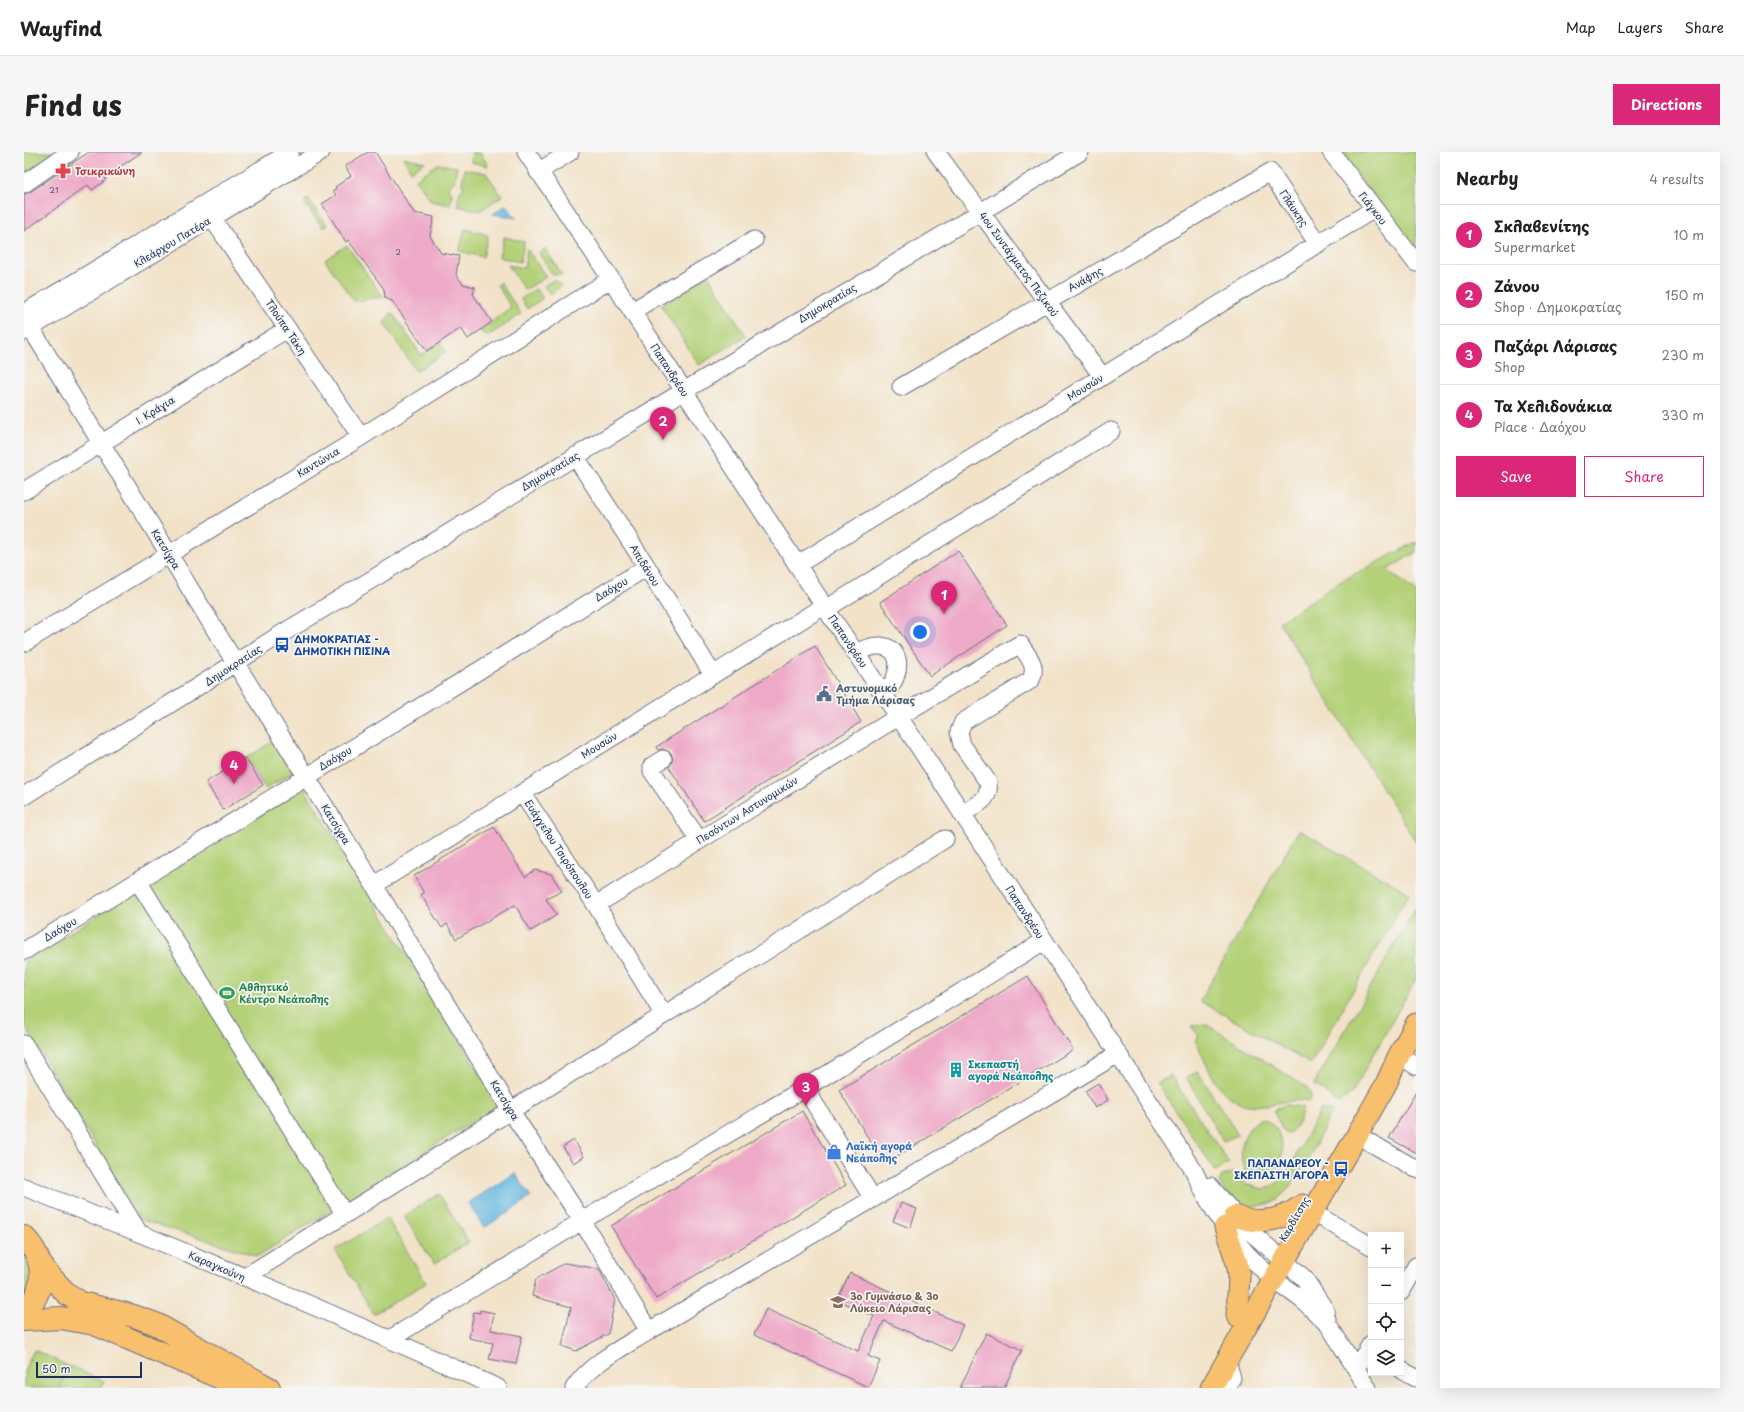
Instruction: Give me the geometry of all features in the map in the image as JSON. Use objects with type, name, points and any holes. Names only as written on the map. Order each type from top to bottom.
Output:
[{"type":"highway","points":[[24,1237],[36,1253],[42,1274],[37,1295],[24,1313]]},
{"type":"highway","points":[[40,1263],[66,1293],[81,1303],[134,1316],[156,1324],[269,1388]]},
{"type":"highway","points":[[24,1320],[61,1318],[94,1324],[244,1388]]},
{"type":"main road","name":"Καρδίτσης","points":[[1307,1209],[1358,1135],[1386,1084],[1407,1060],[1416,1024]]},
{"type":"main road","name":"Καρδίτσης","points":[[1212,1388],[1272,1285],[1280,1256],[1307,1209],[1377,1077],[1407,1060]]},
{"type":"main road","points":[[1237,1316],[1239,1275],[1230,1222],[1270,1220],[1307,1209]]},
{"type":"main road","name":"Καρδίτσης","points":[[1196,1388],[1237,1316],[1272,1285]]},
{"type":"street","points":[[24,184],[70,152]]},
{"type":"street","name":"Κλεάρχου Πατέρα","points":[[24,313],[290,152]]},
{"type":"street","name":"Κλεάρχου Πατέρα","points":[[26,326],[212,218],[321,152]]},
{"type":"street","name":"Παπανδρέου","points":[[526,152],[632,311],[825,608],[899,717],[1194,1171],[1204,1193],[1230,1222]]},
{"type":"street","points":[[538,172],[570,152]]},
{"type":"street","name":"4ου Συντάγματος Πεζικού","points":[[936,152],[982,212],[1102,376]]},
{"type":"street","name":"Δημοκρατίας","points":[[24,796],[236,664],[278,636],[1080,152]]},
{"type":"street","name":"Γιάγκου","points":[[1331,152],[1416,263]]},
{"type":"street","name":"Γλάυκης","points":[[1270,172],[1318,244]]},
{"type":"street","name":"Ανάφης","points":[[901,386],[1270,172]]},
{"type":"street","name":"Μουσών","points":[[797,565],[1374,208]]},
{"type":"street","name":"Τλούπα Τάκη","points":[[212,218],[361,436]]},
{"type":"street","points":[[632,311],[754,240]]},
{"type":"street","name":"Καντώνια","points":[[24,643],[361,436],[611,279]]},
{"type":"street","name":"Κατσίγρα","points":[[26,326],[169,553],[236,664],[374,885],[511,1111],[582,1221],[649,1331]]},
{"type":"street","name":"Ι. Κράγια","points":[[24,491],[287,329]]},
{"type":"street","name":"Μουσών","points":[[374,885],[1111,431]]},
{"type":"street","name":"Απιδάνου","points":[[575,456],[647,567],[713,675]]},
{"type":"street","name":"Δαόχου","points":[[24,950],[647,567]]},
{"type":"street","name":"Πεσόντων Αστυνομικών","points":[[596,905],[699,840],[1020,644],[1033,664],[1035,672],[1031,680],[963,722],[959,732],[962,745],[988,782],[989,789],[986,798],[962,814]]},
{"type":"street","points":[[856,653],[874,645],[884,645],[891,650],[898,665],[897,675],[892,686],[884,695]]},
{"type":"street","points":[[663,759],[652,766],[652,771],[699,840]]},
{"type":"street","name":"Ευάγγελου Τσιρόπουλου","points":[[522,793],[596,905],[664,1015]]},
{"type":"street","points":[[245,1277],[945,839]]},
{"type":"street","points":[[138,881],[345,1215]]},
{"type":"street","points":[[390,1339],[582,1221],[805,1088],[1044,941]]},
{"type":"street","points":[[24,1044],[139,1233]]},
{"type":"street","points":[[574,1388],[581,1378],[594,1366],[649,1331],[1118,1054]]},
{"type":"street","points":[[805,1088],[873,1199]]},
{"type":"street","points":[[1358,1135],[1416,1169]]},
{"type":"street","name":"Καραγκούνη","points":[[24,1187],[245,1277],[390,1339],[498,1388]]},
{"type":"street","points":[[1307,1209],[1368,1244]]},
{"type":"street","points":[[1230,1222],[1247,1229],[1304,1278],[1325,1310],[1328,1324],[1359,1380]]},
{"type":"street","points":[[1230,1222],[1241,1248],[1272,1285],[1305,1302],[1328,1324]]},
{"type":"street","points":[[1404,1285],[1412,1268]]},
{"type":"street","points":[[1359,1380],[1368,1355]]},
{"type":"street","points":[[1226,1388],[1232,1378],[1227,1361]]},
{"type":"street","points":[[1404,1372],[1416,1378]]},
{"type":"green space","points":[[24,152],[54,152],[24,174]]},
{"type":"green space","points":[[472,152],[481,154],[488,166],[471,162]]},
{"type":"green space","points":[[1340,152],[1416,152],[1416,251]]},
{"type":"green space","points":[[403,157],[425,162],[411,171]]},
{"type":"green space","points":[[438,164],[457,167],[454,182],[448,188],[452,193],[450,205],[431,201],[416,179]]},
{"type":"green space","points":[[464,169],[486,173],[502,196],[480,211],[457,206],[460,191],[464,188],[462,184]]},
{"type":"green space","points":[[308,199],[327,225],[323,228],[304,202]]},
{"type":"green space","points":[[465,229],[488,235],[483,257],[459,251]]},
{"type":"green space","points":[[504,237],[524,242],[520,262],[499,257]]},
{"type":"green space","points":[[347,245],[383,297],[354,301],[325,260]]},
{"type":"green space","points":[[527,249],[546,277],[525,290],[508,265],[524,268]]},
{"type":"green space","points":[[545,249],[562,274],[553,275],[539,253]]},
{"type":"green space","points":[[708,275],[746,336],[699,365],[661,305]]},
{"type":"green space","points":[[555,279],[561,286],[550,294],[544,286]]},
{"type":"green space","points":[[500,282],[521,314],[488,336],[480,331],[511,307],[497,285]]},
{"type":"green space","points":[[536,289],[543,298],[527,309],[521,299]]},
{"type":"green space","points":[[392,312],[421,355],[440,342],[446,352],[416,371],[384,323]]},
{"type":"green space","points":[[1416,542],[1416,552],[1387,570],[1416,592],[1416,603],[1414,605],[1416,607],[1416,842],[1279,622],[1338,583]]},
{"type":"green space","points":[[274,741],[293,772],[266,789],[246,758]]},
{"type":"green space","name":"Αθλητικό Κέντρο Νεάπολης","points":[[304,788],[499,1105],[258,1256],[139,1219],[24,1024],[24,961]]},
{"type":"green space","points":[[1299,830],[1409,893],[1311,1064],[1200,1001]]},
{"type":"green space","points":[[1416,908],[1416,979],[1352,1093],[1338,1103],[1314,1084]]},
{"type":"green space","points":[[1191,1026],[1209,1026],[1306,1087],[1310,1092],[1311,1099],[1308,1102],[1292,1101],[1265,1105],[1250,1105],[1237,1102],[1227,1095],[1212,1076],[1195,1040],[1199,1036]]},
{"type":"green space","points":[[1198,1072],[1238,1135],[1223,1141],[1186,1077]]},
{"type":"green space","points":[[1171,1076],[1229,1163],[1215,1171],[1157,1083]]},
{"type":"green space","points":[[1287,1105],[1302,1107],[1302,1111],[1298,1122],[1287,1134],[1283,1131],[1274,1112],[1277,1108]]},
{"type":"green space","points":[[1321,1109],[1332,1111],[1302,1169],[1288,1189],[1281,1196],[1269,1203],[1256,1206],[1242,1204],[1228,1196],[1219,1182],[1222,1176],[1233,1173],[1247,1185],[1263,1189],[1280,1181],[1289,1168]]},
{"type":"green space","points":[[1260,1119],[1270,1123],[1277,1131],[1281,1141],[1282,1152],[1279,1163],[1272,1171],[1262,1176],[1247,1175],[1242,1160],[1242,1144],[1248,1130]]},
{"type":"green space","points":[[439,1194],[469,1242],[434,1264],[404,1216]]},
{"type":"green space","points":[[387,1218],[426,1283],[374,1314],[335,1250]]},
{"type":"green space","points":[[24,1255],[27,1260],[30,1276],[24,1297]]},
{"type":"green space","points":[[34,1350],[68,1366],[58,1388],[24,1388],[24,1371]]},
{"type":"green space","points":[[70,1366],[104,1382],[101,1388],[59,1388]]},
{"type":"water","points":[[506,205],[516,218],[493,214]]},
{"type":"water","points":[[515,1173],[531,1197],[484,1228],[468,1203]]},
{"type":"building","points":[[89,152],[142,152],[105,177],[106,180],[92,190],[88,185],[24,231],[24,194],[30,192]]},
{"type":"building","points":[[368,152],[375,152],[414,213],[434,217],[430,236],[441,253],[459,256],[456,275],[463,284],[475,287],[473,294],[492,322],[468,339],[461,328],[427,351],[392,301],[385,298],[384,289],[348,240],[346,242],[322,204],[336,195],[333,191],[336,189],[335,187],[351,176],[345,166]]},
{"type":"building","points":[[958,551],[1007,625],[930,676],[880,602]]},
{"type":"building","points":[[815,646],[861,722],[704,821],[669,767],[673,759],[671,753],[663,749],[658,750],[656,747]]},
{"type":"building","points":[[245,758],[263,785],[223,810],[206,782]]},
{"type":"building","points":[[494,827],[525,877],[535,870],[551,874],[562,891],[546,899],[557,915],[531,931],[515,905],[456,939],[447,924],[442,928],[421,895],[424,893],[414,876]]},
{"type":"building","name":"Σκεπαστή αγορά Νεάπολης","points":[[1028,976],[1073,1050],[884,1164],[839,1090]]},
{"type":"building","points":[[1098,1083],[1108,1100],[1095,1108],[1085,1091]]},
{"type":"building","points":[[1416,1092],[1416,1153],[1389,1138]]},
{"type":"building","points":[[802,1111],[846,1185],[656,1299],[611,1226]]},
{"type":"building","points":[[574,1140],[584,1157],[573,1163],[563,1147]]},
{"type":"building","points":[[901,1203],[917,1209],[910,1228],[893,1221]]},
{"type":"building","points":[[565,1263],[599,1269],[615,1300],[608,1334],[576,1351],[562,1346],[571,1307],[532,1296],[536,1279]]},
{"type":"building","points":[[850,1273],[963,1325],[951,1351],[884,1321],[868,1356],[880,1361],[868,1387],[754,1335],[766,1309],[858,1351],[874,1316],[837,1300]]},
{"type":"building","points":[[480,1310],[494,1313],[491,1330],[522,1336],[516,1364],[489,1359],[493,1343],[469,1338],[474,1312],[480,1313]]},
{"type":"building","points":[[986,1333],[1022,1350],[1004,1388],[960,1388]]},
{"type":"place","name":"Τσικρικώνη","points":[[63,171]]},
{"type":"place","name":"Ζάνου","points":[[663,440]]},
{"type":"place","name":"Σκλαβενίτης","points":[[944,614]]},
{"type":"place","name":"ΔΗΜΟΚΡΑΤΙΑΣ - ΔΗΜΟΤΙΚΗ ΠΙΣΙΝΑ","points":[[282,645]]},
{"type":"place","name":"Αστυνομικό Τμήμα Λάρισας","points":[[824,694]]},
{"type":"place","name":"Τα Χελιδονάκια","points":[[234,784]]},
{"type":"place","name":"Αθλητικό Κέντρο Νεάπολης","points":[[227,993]]},
{"type":"place","name":"Σκεπαστή αγορά Νεάπολης","points":[[956,1070]]},
{"type":"place","name":"Παζάρι Λάρισας","points":[[806,1106]]},
{"type":"place","name":"Λαϊκή αγορά Νεάπολης","points":[[834,1152]]},
{"type":"place","name":"ΠΑΠΑΝΔΡΕΟΥ - ΣΚΕΠΑΣΤΗ ΑΓΟΡΑ","points":[[1341,1169]]},
{"type":"place","name":"3ο Γυμνάσιο & 3ο Λύκειο Λάρισας","points":[[838,1302]]}]
